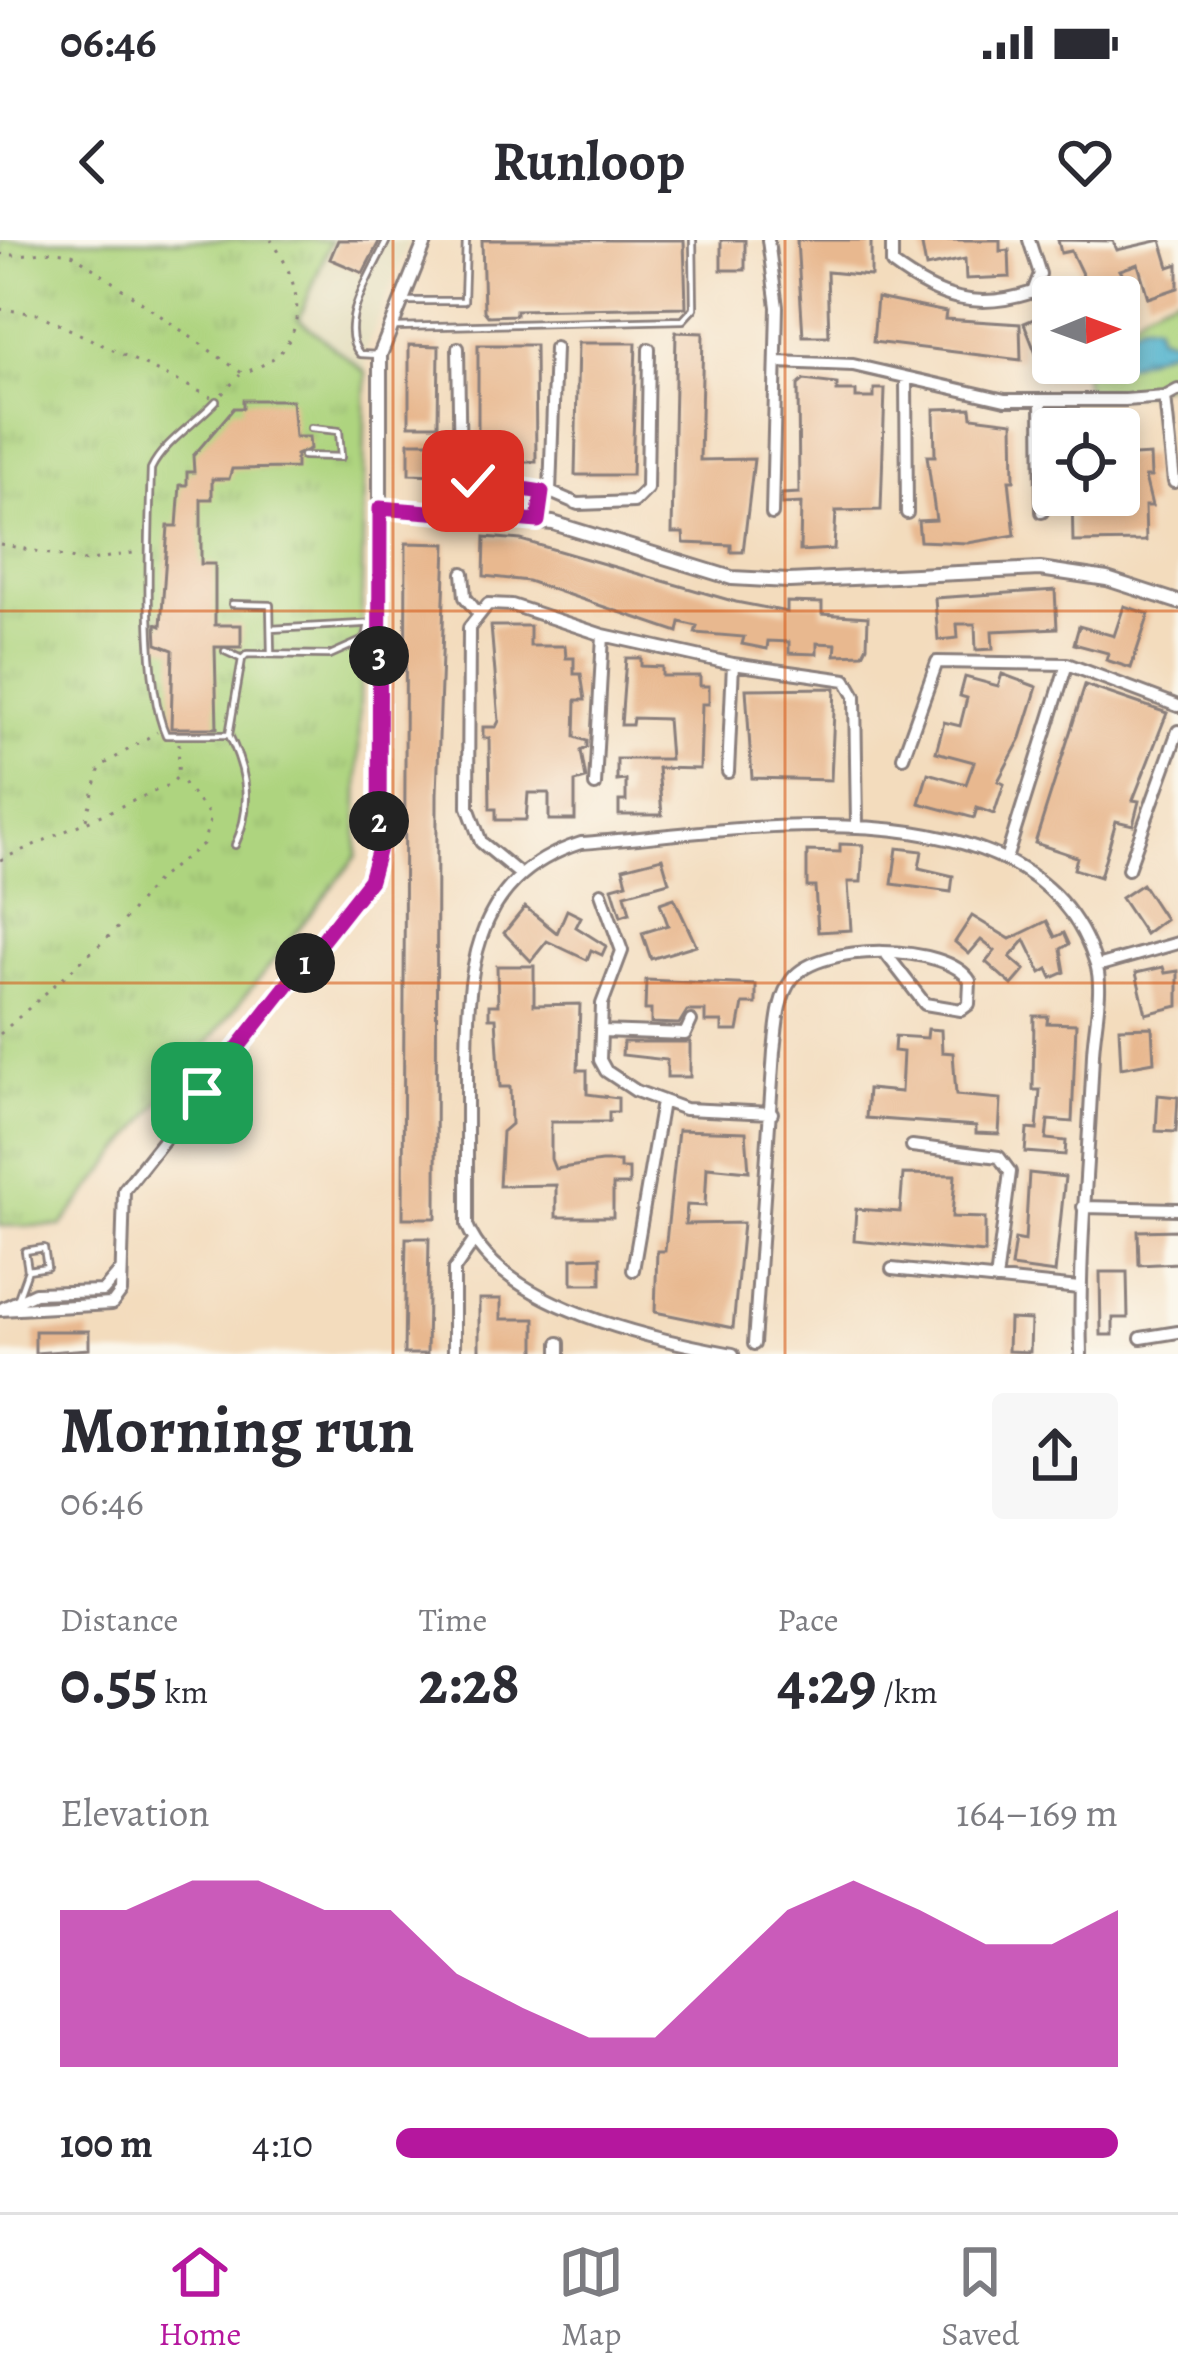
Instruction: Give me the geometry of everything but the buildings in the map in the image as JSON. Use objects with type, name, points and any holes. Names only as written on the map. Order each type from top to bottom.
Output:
[{"type":"street","points":[[0,1310],[83,1310],[112,1304],[121,1292],[124,1190],[370,880],[379,848],[374,623],[380,355],[426,240]]},
{"type":"street","points":[[768,240],[777,362],[772,514]]},
{"type":"street","points":[[892,240],[892,264],[956,300],[972,304],[1032,292]]},
{"type":"street","points":[[1028,240],[1038,276]]},
{"type":"street","points":[[545,522],[554,347]]},
{"type":"street","points":[[458,348],[460,471],[473,481],[550,493],[578,504],[634,502],[643,496],[649,481],[649,349]]},
{"type":"street","points":[[777,362],[854,364],[1005,400],[1166,397],[1178,391]]},
{"type":"street","points":[[906,378],[907,513]]},
{"type":"street","points":[[1166,397],[1174,482]]},
{"type":"street","points":[[1041,402],[1041,408]]},
{"type":"street","points":[[380,508],[545,522],[732,578],[789,581],[1040,569],[1106,579],[1178,602]]},
{"type":"street","points":[[463,573],[465,597],[477,612]]},
{"type":"street","points":[[520,875],[481,842],[468,807],[470,628],[477,612],[499,602],[603,635],[733,664],[830,674],[853,688],[857,825]]},
{"type":"street","points":[[595,785],[603,635]]},
{"type":"street","points":[[903,757],[937,662],[1067,664],[1178,706]]},
{"type":"street","points":[[728,772],[733,664]]},
{"type":"street","points":[[1006,860],[1067,664]]},
{"type":"street","points":[[1127,868],[1178,731]]},
{"type":"street","points":[[887,955],[925,1004],[961,1010],[969,1004],[970,981],[956,963],[887,955],[833,954],[792,980],[779,1009],[758,1349],[735,1354],[675,1349],[528,1289],[474,1241],[467,1225],[468,974],[484,927],[520,875],[554,852],[581,843],[857,825],[922,832],[1006,860],[1059,894],[1097,966],[1079,1288],[1081,1354]]},
{"type":"street","points":[[602,893],[622,951],[606,983],[600,1060],[606,1071],[662,1102],[772,1113]]},
{"type":"street","points":[[1097,966],[1178,943]]},
{"type":"street","points":[[601,1031],[685,1034],[691,1021]]},
{"type":"street","points":[[633,1270],[662,1102]]},
{"type":"street","points":[[912,1146],[999,1157],[1010,1172],[996,1280]]},
{"type":"street","points":[[1083,1207],[1178,1209]]},
{"type":"street","points":[[454,1354],[454,1270],[474,1241]]},
{"type":"street","points":[[892,1268],[1079,1288]]},
{"type":"street","points":[[0,1310],[35,1293],[103,1291],[121,1270]]},
{"type":"street","points":[[1141,1338],[1178,1332]]},
{"type":"lane","points":[[380,355],[360,354],[351,344],[350,323],[387,240]]},
{"type":"lane","points":[[400,301],[464,302],[466,240]]},
{"type":"lane","points":[[390,327],[683,320],[694,308],[693,240]]},
{"type":"lane","points":[[216,401],[154,461],[149,551],[161,725],[166,735],[229,735]]},
{"type":"lane","points":[[303,456],[341,457],[339,431],[311,428]]},
{"type":"lane","points":[[232,604],[270,604],[271,654]]},
{"type":"lane","points":[[225,651],[242,658],[344,652],[366,639],[374,623],[271,628]]},
{"type":"lane","points":[[236,845],[246,821],[245,784],[242,760],[229,735],[242,658]]},
{"type":"lane","points":[[17,1300],[28,1270],[26,1251],[44,1248],[47,1267],[28,1270]]},
{"type":"path","points":[[0,309],[38,314],[135,364],[182,379],[216,401],[242,373],[280,354],[295,322],[300,295],[290,266],[271,240]]},
{"type":"path","points":[[0,254],[22,258],[59,249],[74,255],[242,373]]},
{"type":"path","points":[[0,544],[85,561],[149,551]]},
{"type":"path","points":[[86,819],[100,767],[152,738],[161,725]]},
{"type":"path","points":[[0,1034],[113,932],[157,880],[202,844],[211,817],[178,776],[179,735]]},
{"type":"path","points":[[0,860],[178,776]]},
{"type":"shaded area","points":[[331,240],[409,240],[366,349],[366,373],[299,319]]},
{"type":"green space","points":[[0,240],[331,240],[299,319],[366,373],[357,856],[61,1226],[0,1226]]},
{"type":"green space","points":[[1178,294],[1178,379],[1146,391],[1087,397],[1085,384],[1140,384],[1140,314]]},
{"type":"water","points":[[1140,324],[1156,324],[1158,335],[1178,341],[1176,346],[1140,360]]},
{"type":"route","points":[[202,1093],[370,880],[379,848],[380,508],[538,521],[542,492],[473,481]]}]
